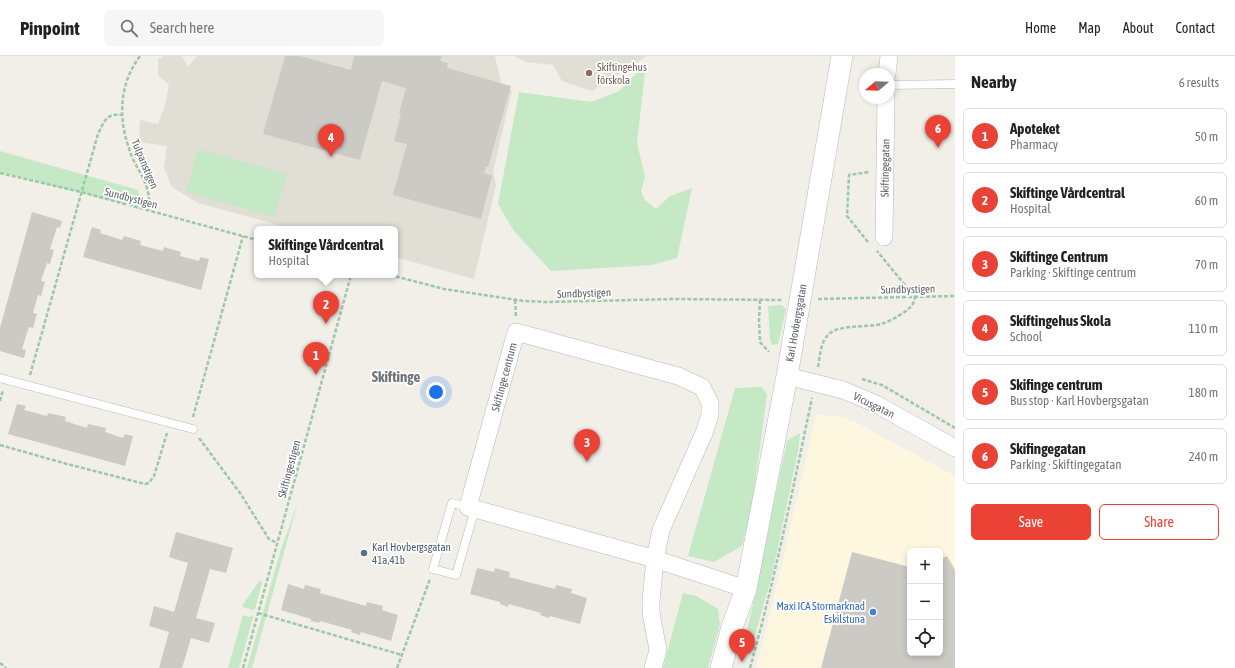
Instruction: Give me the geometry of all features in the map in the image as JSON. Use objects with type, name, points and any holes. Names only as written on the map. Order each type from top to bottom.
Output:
[{"type":"street","name":"Karl Hovbergsgatan","points":[[733,668],[744,629],[746,589],[787,376],[842,56]]},
{"type":"street","points":[[888,68],[889,56]]},
{"type":"street","name":"Skiftingegatan","points":[[884,237],[886,104]]},
{"type":"street","name":"Skiftinge centrum","points":[[471,508],[516,332],[670,374],[702,387],[710,402],[710,415],[704,433],[661,530],[655,559]]},
{"type":"street","name":"Vicusgatan","points":[[787,376],[843,390],[876,404],[955,448]]},
{"type":"street","points":[[471,508],[655,559],[746,589]]},
{"type":"street","points":[[653,668],[658,650],[650,601],[655,559]]},
{"type":"street","name":"Karl Hovbergsgatan","points":[[721,668],[732,627],[746,589]]},
{"type":"lane","points":[[895,85],[955,84]]},
{"type":"lane","points":[[0,378],[193,429]]},
{"type":"lane","points":[[452,503],[471,508],[456,575],[434,569],[452,503]]},
{"type":"path","name":"Tulpanstigen","points":[[140,56],[126,83],[122,96],[121,114],[128,146],[150,193],[148,211]]},
{"type":"path","points":[[27,386],[98,134],[102,125],[111,115],[121,114]]},
{"type":"path","points":[[849,175],[885,171]]},
{"type":"path","name":"Sundbystigen","points":[[0,173],[81,192],[254,239]]},
{"type":"path","points":[[243,236],[195,410],[193,429],[240,493],[269,539],[277,543]]},
{"type":"path","name":"Sundbystigen","points":[[398,277],[444,289],[524,301],[546,302],[674,298],[782,300]]},
{"type":"path","name":"Skiftingestigen","points":[[243,668],[350,278]]},
{"type":"path","points":[[750,668],[763,622],[784,530],[823,345],[828,334],[842,328],[882,324],[900,315],[912,307],[915,296]]},
{"type":"path","name":"Sundbystigen","points":[[814,299],[955,296]]},
{"type":"path","points":[[760,300],[760,342],[769,352]]},
{"type":"path","points":[[0,446],[145,484],[149,483],[154,476],[170,423]]},
{"type":"path","points":[[397,668],[434,569]]},
{"type":"path","points":[[258,613],[402,655]]},
{"type":"path","points":[[0,663],[6,668]]},
{"type":"shaded area","points":[[163,56],[182,56],[188,67],[197,56],[495,56],[502,88],[512,91],[493,171],[496,185],[474,279],[398,258],[398,226],[282,226],[198,203],[172,187],[164,168],[167,146],[139,142],[140,120],[158,124],[165,106],[169,84],[158,76],[158,59]]},
{"type":"shaded area","name":"Skiftingehus förskola","points":[[515,56],[647,56],[592,91],[562,81],[553,65],[526,62]]},
{"type":"shaded area","points":[[816,415],[838,416],[855,422],[955,476],[955,668],[756,668],[779,577]]},
{"type":"green space","points":[[646,63],[637,143],[645,177],[641,191],[645,200],[656,209],[670,196],[692,188],[677,258],[652,265],[551,271],[514,231],[498,204],[519,92],[591,102],[619,91]]},
{"type":"green space","points":[[198,149],[287,174],[275,217],[186,192]]},
{"type":"green space","points":[[0,151],[138,190],[140,200],[139,206],[137,207],[0,172]]},
{"type":"green space","points":[[781,305],[786,309],[778,344],[772,345],[770,339],[768,306]]},
{"type":"green space","points":[[762,387],[767,395],[752,505],[742,546],[714,562],[688,556],[735,388]]},
{"type":"green space","points":[[800,433],[798,451],[772,575],[750,653],[743,651],[787,441]]},
{"type":"green space","points":[[298,502],[252,668],[247,668],[281,549]]},
{"type":"green space","points":[[259,581],[262,583],[255,609],[253,610],[243,607],[242,606]]},
{"type":"green space","points":[[683,593],[696,596],[718,609],[720,625],[708,668],[663,668]]},
{"type":"green space","points":[[243,615],[249,617],[253,615],[253,618],[239,668],[228,668]]},
{"type":"building","points":[[285,56],[300,56],[351,70],[354,56],[442,56],[440,61],[448,63],[447,68],[511,86],[488,167],[486,167],[484,173],[492,176],[481,219],[393,195],[407,144],[394,141],[401,114],[399,113],[406,88],[382,81],[360,160],[263,134]]},
{"type":"building","points":[[32,212],[62,221],[60,228],[57,227],[50,249],[54,250],[50,264],[47,263],[41,281],[45,282],[41,296],[38,295],[33,313],[37,314],[33,328],[29,327],[22,349],[26,350],[24,358],[0,351],[0,328]]},
{"type":"building","points":[[92,227],[101,230],[100,233],[122,240],[124,236],[141,241],[140,245],[163,251],[164,247],[181,252],[180,256],[199,261],[200,257],[209,259],[201,290],[83,257]]},
{"type":"building","points":[[17,404],[26,406],[24,410],[47,416],[48,413],[66,417],[65,421],[87,428],[88,424],[106,428],[105,432],[123,438],[125,434],[133,436],[125,466],[8,434]]},
{"type":"building","points":[[176,532],[233,548],[226,573],[210,569],[196,618],[215,623],[209,643],[191,638],[182,668],[159,668],[169,632],[149,626],[154,606],[174,612],[188,563],[169,557]]},
{"type":"building","name":"Maxi ICA Stormarknad Eskilstuna","points":[[852,552],[907,566],[907,656],[943,656],[943,558],[947,556],[955,570],[955,668],[821,668]]},
{"type":"building","points":[[477,568],[494,572],[495,568],[510,572],[509,577],[555,589],[556,585],[572,589],[571,593],[587,598],[580,624],[550,616],[549,618],[540,615],[541,613],[509,604],[508,607],[500,604],[500,602],[470,594]]},
{"type":"building","points":[[288,584],[304,589],[305,585],[321,589],[320,593],[366,606],[367,602],[383,606],[382,610],[398,615],[391,641],[361,632],[360,635],[351,632],[352,630],[320,621],[319,623],[311,621],[311,619],[281,610]]},
{"type":"place","name":"Skiftingehus förskola","points":[[589,73]]},
{"type":"place","name":"Skifingegatan","points":[[938,148]]},
{"type":"place","name":"Skiftingehus Skola","points":[[331,157]]},
{"type":"place","name":"Skiftinge Vårdcentral","points":[[326,324]]},
{"type":"place","name":"Apoteket","points":[[316,375]]},
{"type":"place","name":"Skiftinge Centrum","points":[[587,462]]},
{"type":"place","name":"Karl Hovbergsgatan 41a,41b","points":[[364,553]]},
{"type":"place","name":"Maxi ICA Stormarknad Eskilstuna","points":[[873,612]]},
{"type":"place","name":"Skifinge centrum","points":[[742,662]]},
{"type":"district","name":"Skiftinge","points":[[396,376]]}]
